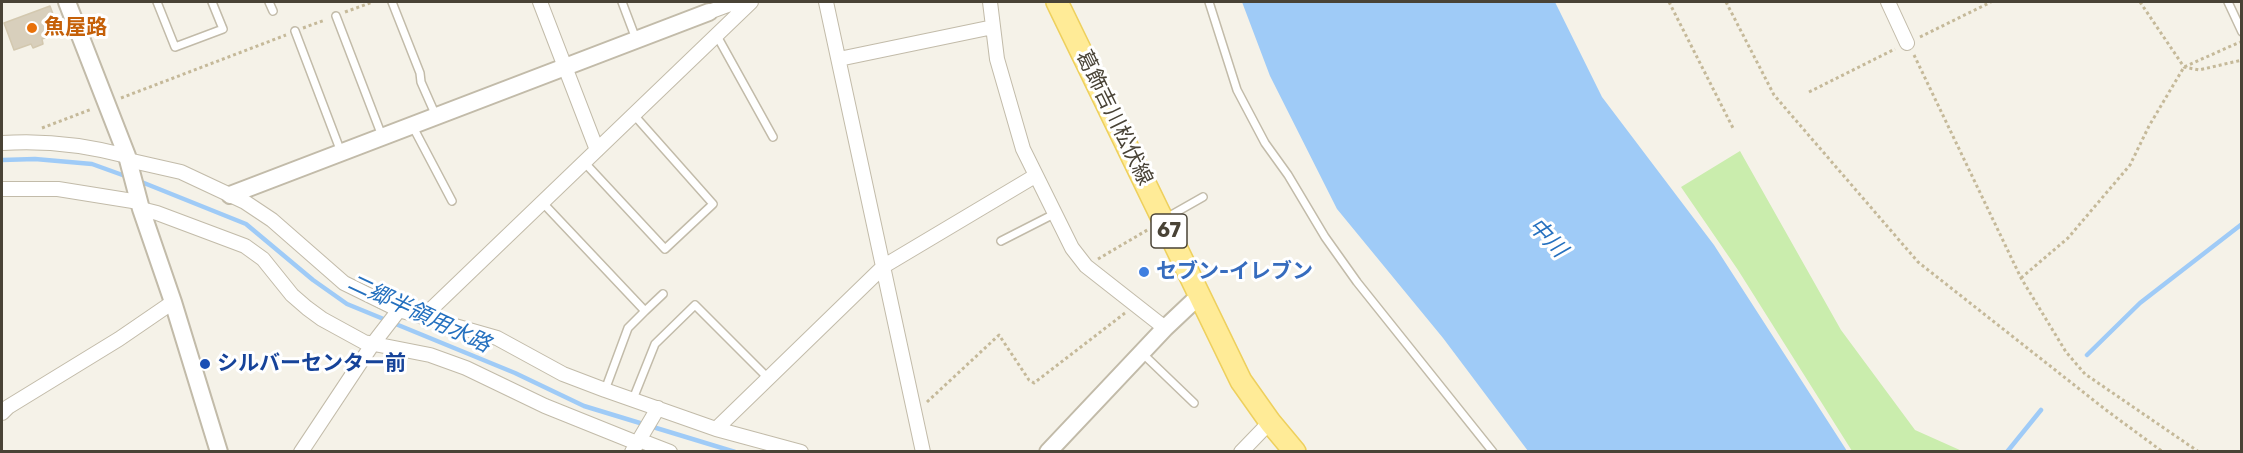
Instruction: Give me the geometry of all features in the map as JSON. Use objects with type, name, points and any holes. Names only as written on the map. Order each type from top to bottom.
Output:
[{"type":"main road","name":"葛飾吉川松伏線","points":[[1057,2],[1241,381],[1295,452]]},
{"type":"street","points":[[67,2],[128,162],[219,452]]},
{"type":"street","points":[[540,2],[597,150]]},
{"type":"street","points":[[230,195],[736,2]]},
{"type":"street","points":[[424,316],[751,2]]},
{"type":"street","points":[[826,2],[922,452]]},
{"type":"street","points":[[990,2],[997,59],[1023,149],[1072,248],[1086,266],[1165,328]]},
{"type":"street","points":[[1888,2],[1908,42]]},
{"type":"street","points":[[839,59],[993,27]]},
{"type":"street","points":[[2,143],[36,141],[104,150],[128,162],[181,172],[230,195],[272,220],[351,288],[399,310],[497,338],[563,374],[605,390],[716,429],[801,452]]},
{"type":"street","points":[[716,429],[884,266],[1035,176]]},
{"type":"street","points":[[2,189],[58,189],[139,202],[157,213],[245,246],[263,259],[292,295],[307,308],[322,319],[372,345],[430,355],[466,368],[544,406],[637,443],[670,452]]},
{"type":"street","points":[[1048,452],[1165,328],[1200,295]]},
{"type":"street","points":[[2,413],[8,407],[119,339],[172,302]]},
{"type":"street","points":[[301,452],[372,345],[399,310]]},
{"type":"street","points":[[637,443],[657,408]]},
{"type":"street","points":[[1241,452],[1270,422]]},
{"type":"lane","points":[[158,2],[175,47],[223,29],[212,2]]},
{"type":"lane","points":[[269,2],[273,11]]},
{"type":"lane","points":[[392,2],[436,116]]},
{"type":"lane","points":[[622,2],[636,39]]},
{"type":"lane","points":[[1209,2],[1238,90],[1265,143],[1288,175],[1325,237],[1357,282],[1493,452]]},
{"type":"lane","points":[[2228,2],[2241,32]]},
{"type":"lane","points":[[336,15],[382,137]]},
{"type":"lane","points":[[295,31],[341,152]]},
{"type":"lane","points":[[717,36],[773,137]]},
{"type":"lane","points":[[584,162],[665,249],[713,204],[634,115]]},
{"type":"lane","points":[[412,125],[452,201]]},
{"type":"lane","points":[[1164,220],[1203,197]]},
{"type":"lane","points":[[542,202],[645,311]]},
{"type":"lane","points":[[1001,241],[1054,214]]},
{"type":"lane","points":[[605,390],[628,328],[663,294]]},
{"type":"lane","points":[[633,399],[655,344],[695,304],[768,378]]},
{"type":"lane","points":[[1142,353],[1194,403]]},
{"type":"path","points":[[114,101],[373,2]]},
{"type":"path","points":[[1669,2],[1734,130]]},
{"type":"path","points":[[1726,2],[1774,95],[1918,262],[2163,452]]},
{"type":"path","points":[[1809,92],[1991,2]]},
{"type":"path","points":[[2140,2],[2184,67],[2199,70],[2241,60]]},
{"type":"path","points":[[2021,278],[2068,238],[2130,165],[2149,126],[2184,67],[2241,41]]},
{"type":"path","points":[[1908,42],[2021,278],[2066,352],[2085,374],[2199,452]]},
{"type":"path","points":[[22,142],[29,133],[99,106]]},
{"type":"path","points":[[1086,266],[1164,220]]},
{"type":"path","points":[[914,410],[921,408],[999,335],[1029,380],[1034,383],[1136,305]]},
{"type":"green space","points":[[1740,151],[1841,330],[1915,430],[1962,451],[1852,451],[1738,270],[1681,187]]},
{"type":"water","name":"中川","points":[[1242,2],[1555,2],[1602,97],[1714,245],[1847,451],[1528,451],[1443,338],[1337,209],[1270,76]]},
{"type":"building","points":[[50,6],[60,33],[42,39],[43,44],[33,48],[31,44],[14,50],[4,23]]},
{"type":"waterway","name":"二郷半領用水路","points":[[2,160],[35,159],[92,164],[128,177]]},
{"type":"waterway","name":"二郷半領用水路","points":[[139,181],[246,224],[313,280],[347,304],[515,373],[584,406],[735,452]]},
{"type":"waterway","points":[[2087,355],[2140,303],[2242,224]]},
{"type":"waterway","points":[[2007,452],[2041,410]]},
{"type":"place","name":"魚屋路","points":[[32,28]]},
{"type":"place","name":"セブン-イレブン","points":[[1144,272]]},
{"type":"place","name":"シルバーセンター前","points":[[205,364]]}]
